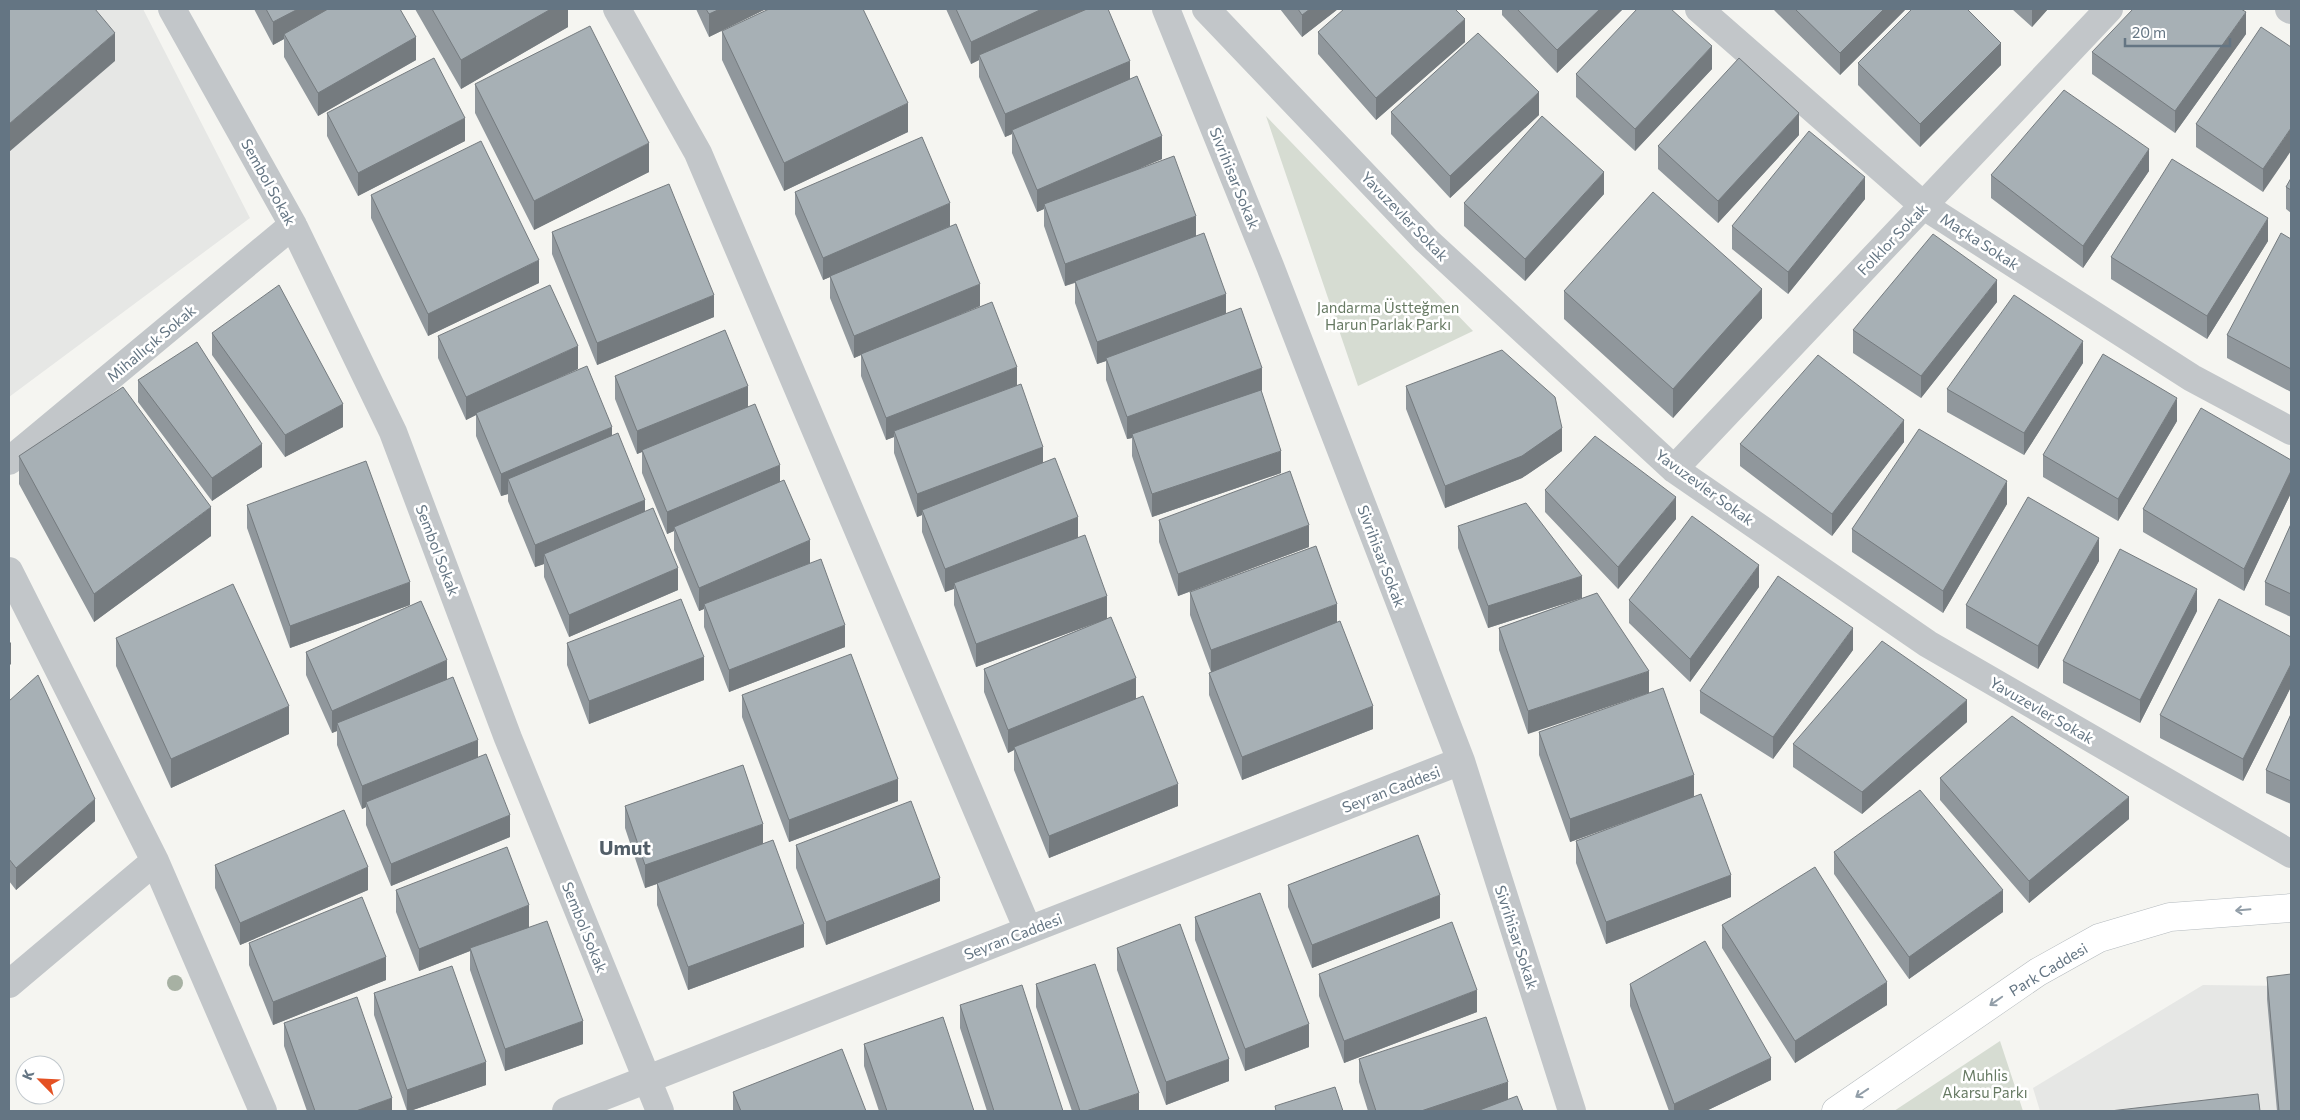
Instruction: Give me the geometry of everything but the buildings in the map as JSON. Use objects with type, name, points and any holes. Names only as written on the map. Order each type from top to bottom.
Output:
[{"type":"street","name":"Sembol Sokak","points":[[172,9],[293,225],[393,432],[508,738],[660,1111]]},
{"type":"street","points":[[617,9],[698,152],[1028,930]]},
{"type":"street","name":"Sivrihisar Sokak","points":[[1166,9],[1270,266],[1461,761],[1572,1111]]},
{"type":"street","name":"Yavuzevler Sokak","points":[[1206,9],[1426,240],[1674,469],[1928,644],[2291,854]]},
{"type":"street","name":"Maçka Sokak","points":[[1699,9],[1924,206],[2192,378],[2291,431]]},
{"type":"street","name":"Folklor Sokak","points":[[1674,469],[2109,9]]},
{"type":"street","name":"Mihallıçık Sokak","points":[[9,461],[293,225]]},
{"type":"street","points":[[9,571],[155,861],[263,1111]]},
{"type":"street","name":"Seyran Caddesi","points":[[566,1111],[1461,761]]},
{"type":"street","points":[[9,984],[155,861]]},
{"type":"street","name":"Park Caddesi","points":[[1836,1111],[2038,972],[2099,938],[2170,917],[2291,908]]},
{"type":"shaded area","points":[[9,9],[143,9],[250,218],[9,397]]},
{"type":"shaded area","points":[[2203,985],[2291,986],[2291,1111],[2040,1111],[2033,1088]]},
{"type":"green space","name":"Jandarma Üstteğmen Harun Parlak Parkı","points":[[1266,116],[1473,331],[1358,386]]},
{"type":"green space","name":"Muhlis Akarsu Parkı","points":[[2000,1041],[2023,1111],[1894,1111]]},
{"type":"district","name":"Umut","points":[[625,847]]}]
